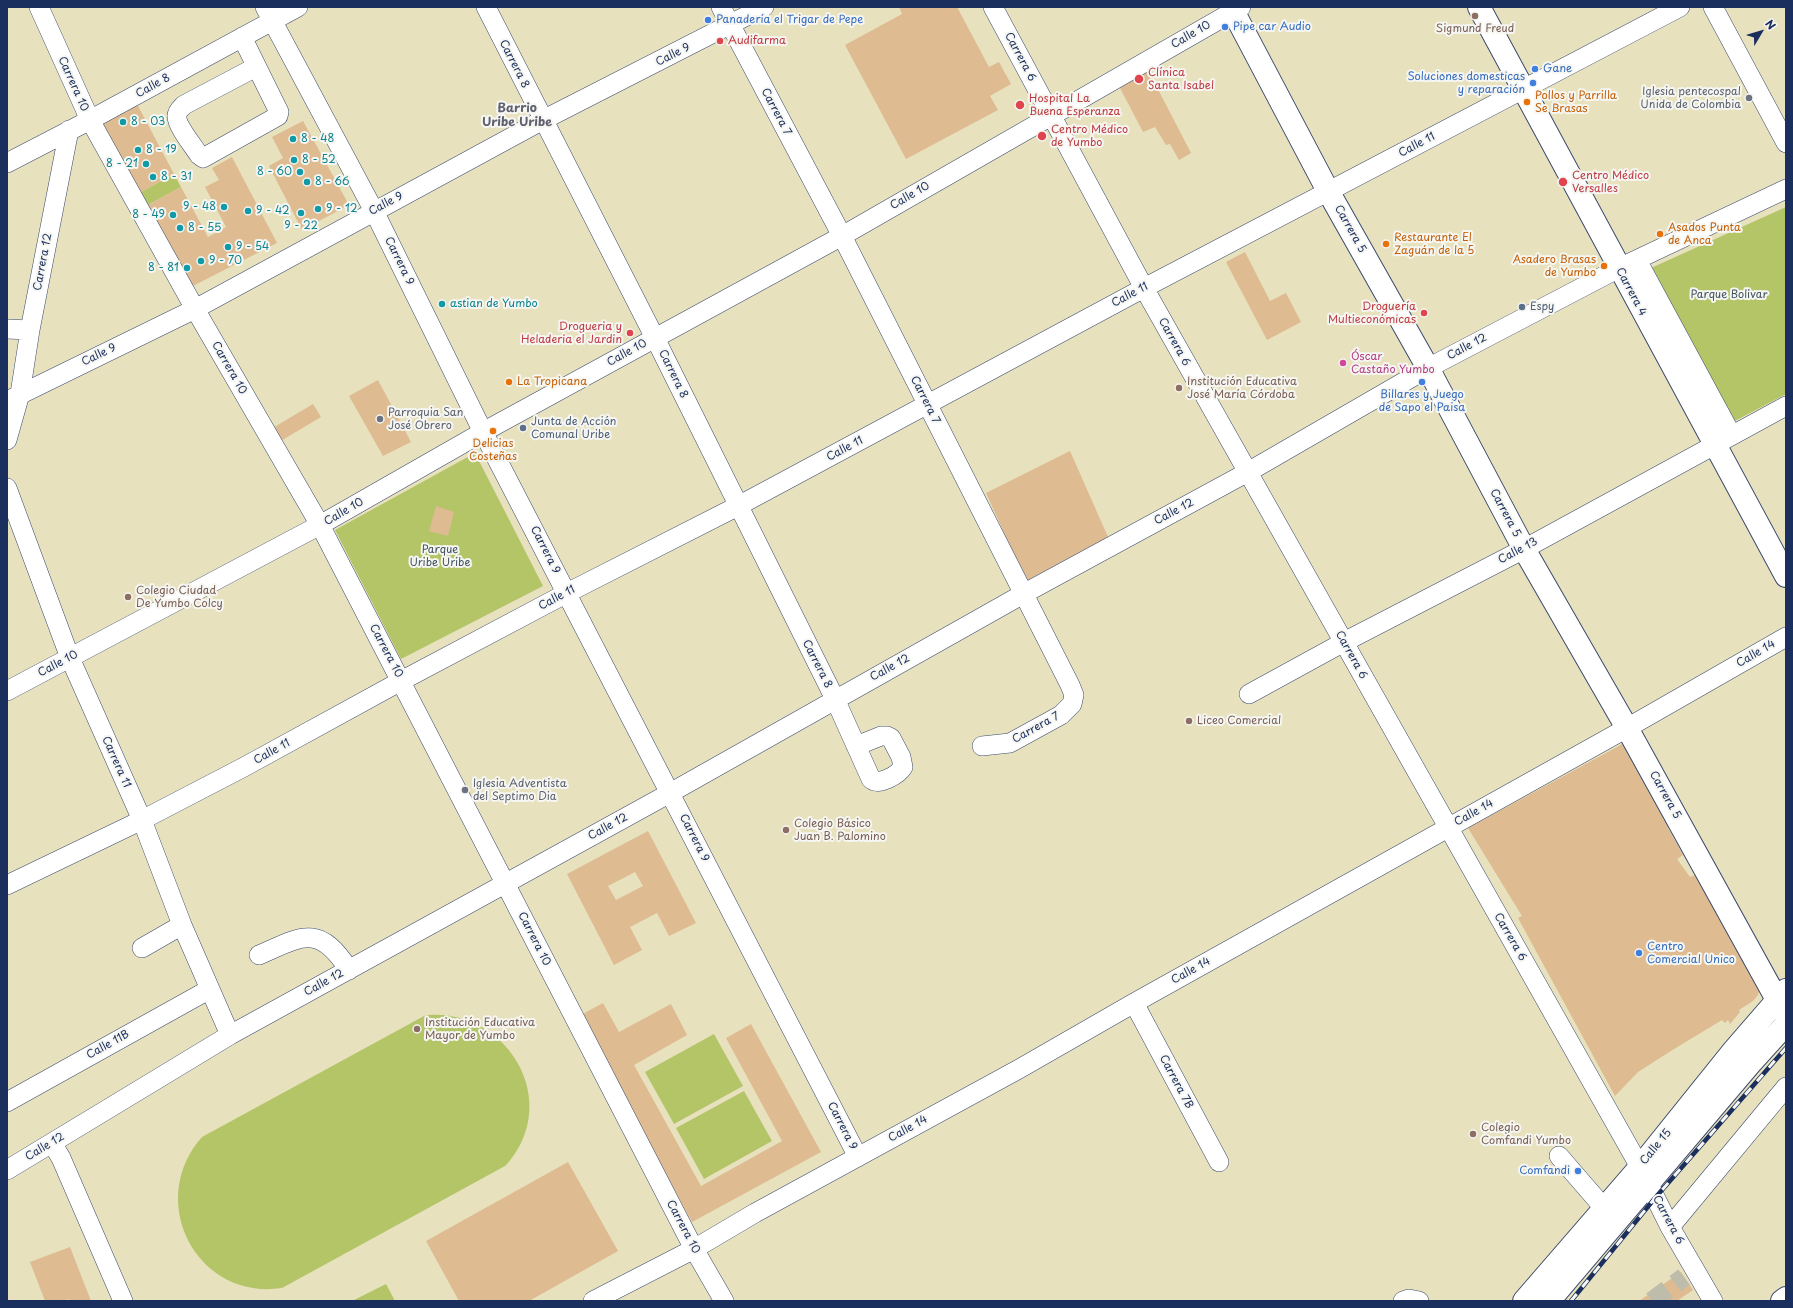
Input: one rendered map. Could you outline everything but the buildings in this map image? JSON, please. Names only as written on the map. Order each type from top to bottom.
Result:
[{"type":"main road","name":"Carrera 4","points":[[1479,7],[1523,89],[1628,264],[1723,439],[1786,576]]},
{"type":"main road","name":"Carrera 5","points":[[1235,8],[1328,191],[1428,368],[1524,549],[1628,728],[1783,1002]]},
{"type":"main road","name":"Calle 15","points":[[1549,1301],[1645,1175],[1734,1050],[1783,1002]]},
{"type":"main road","name":"Calle 15","points":[[1524,1301],[1604,1208],[1645,1175],[1786,1024]]},
{"type":"main road","points":[[1782,1301],[1786,1298]]},
{"type":"street","name":"Carrera 10","points":[[39,7],[90,120],[194,309],[320,526],[694,1249],[724,1301]]},
{"type":"street","name":"Calle 8","points":[[7,163],[68,130],[90,120],[242,37],[269,14],[298,7]]},
{"type":"street","name":"Carrera 8","points":[[486,7],[655,338],[835,699],[856,746]]},
{"type":"street","name":"Carrera 7","points":[[721,7],[842,236],[1025,593],[1074,695],[1072,704],[1061,715],[1016,741],[1003,745],[982,746]]},
{"type":"street","name":"Calle 9","points":[[14,397],[194,309],[374,210],[543,120],[731,26],[764,7]]},
{"type":"street","name":"Carrera 6","points":[[993,7],[1144,288],[1645,1175],[1670,1227],[1690,1274],[1712,1301]]},
{"type":"street","name":"Calle 11","points":[[7,885],[142,820],[244,767],[401,680],[738,506],[1144,288],[1680,7]]},
{"type":"street","points":[[1713,7],[1786,143]]},
{"type":"street","name":"Calle 10","points":[[7,691],[320,526],[483,432],[842,236],[1235,8]]},
{"type":"street","name":"Carrera 9","points":[[269,14],[374,210],[483,432],[858,1157]]},
{"type":"street","points":[[242,37],[279,112],[278,116],[203,158],[178,122],[176,115],[179,109],[256,67]]},
{"type":"street","name":"Carrera 12","points":[[7,440],[14,397],[30,330],[68,130]]},
{"type":"street","name":"Calle 12","points":[[7,1170],[230,1035],[670,793],[1025,593],[1248,472],[1428,368],[1628,264],[1786,189]]},
{"type":"street","points":[[7,328],[30,330]]},
{"type":"street","name":"Calle 13","points":[[1249,694],[1344,642],[1524,549],[1723,439],[1786,406]]},
{"type":"street","name":"Carrera 11","points":[[7,488],[70,658],[142,820],[182,925],[230,1035]]},
{"type":"street","name":"Calle 14","points":[[594,1301],[694,1249],[755,1213],[1019,1069],[1448,827],[1628,728],[1786,637]]},
{"type":"street","points":[[142,948],[182,925]]},
{"type":"street","points":[[259,955],[298,938],[315,937],[331,946],[349,970]]},
{"type":"street","name":"Calle 11B","points":[[7,1102],[210,989]]},
{"type":"street","name":"Carrera 7B","points":[[1134,1003],[1219,1162]]},
{"type":"street","points":[[1670,1227],[1786,1087]]},
{"type":"street","points":[[52,1142],[61,1158],[123,1301]]},
{"type":"street","points":[[1559,1156],[1604,1208]]},
{"type":"green space","points":[[174,174],[181,187],[146,206],[139,193]]},
{"type":"green space","name":"Parque Bolivar","points":[[1786,207],[1786,394],[1733,422],[1651,268]]},
{"type":"green space","name":"Parque Uribe Uribe","points":[[475,453],[543,586],[401,659],[335,530]]},
{"type":"green space","points":[[424,1016],[457,1017],[482,1027],[503,1043],[518,1064],[527,1087],[529,1113],[523,1138],[508,1163],[282,1288],[252,1288],[226,1279],[204,1263],[189,1241],[180,1216],[178,1189],[186,1162],[202,1137]]},
{"type":"green space","points":[[714,1034],[743,1086],[674,1124],[645,1072]]},
{"type":"green space","points":[[744,1091],[772,1141],[704,1179],[676,1128]]},
{"type":"green space","points":[[386,1284],[395,1301],[352,1301]]},
{"type":"tunnel","points":[[1652,1301],[1684,1277]]},
{"type":"railway","points":[[1571,1301],[1655,1198],[1786,1048]]},
{"type":"place","name":"Sigmund Freud","points":[[1475,16]]},
{"type":"place","name":"Panadería el Trigar de Pepe","points":[[708,20]]},
{"type":"place","name":"Pipe car Audio","points":[[1225,27]]},
{"type":"place","name":"Audifarma","points":[[720,41]]},
{"type":"place","name":"Gane","points":[[1535,69]]},
{"type":"place","name":"Clínica Santa Isabel","points":[[1139,79]]},
{"type":"place","name":"Soluciones domesticas y reparación","points":[[1533,83]]},
{"type":"place","name":"Iglesia pentecospal Unida de Colombia","points":[[1749,98]]},
{"type":"place","name":"Pollos y Parrilla Se Brasas","points":[[1527,102]]},
{"type":"place","name":"Hospital La Buena Esperanza","points":[[1020,105]]},
{"type":"place","name":"8 - 03","points":[[123,122]]},
{"type":"place","name":"Centro Médico de Yumbo","points":[[1042,136]]},
{"type":"place","name":"8 - 48","points":[[293,139]]},
{"type":"place","name":"8 - 19","points":[[138,150]]},
{"type":"place","name":"8 - 52","points":[[294,160]]},
{"type":"place","name":"8 - 21","points":[[146,164]]},
{"type":"place","name":"8 - 60","points":[[300,172]]},
{"type":"place","name":"8 - 31","points":[[153,177]]},
{"type":"place","name":"8 - 66","points":[[307,182]]},
{"type":"place","name":"Centro Médico Versalles","points":[[1563,182]]},
{"type":"place","name":"9 - 48","points":[[224,207]]},
{"type":"place","name":"9 - 12","points":[[318,209]]},
{"type":"place","name":"9 - 42","points":[[248,211]]},
{"type":"place","name":"9 - 22","points":[[301,213]]},
{"type":"place","name":"8 - 49","points":[[173,215]]},
{"type":"place","name":"8 - 55","points":[[180,228]]},
{"type":"place","name":"Asados Punta de Anca","points":[[1660,234]]},
{"type":"place","name":"Restaurante El Zaguán de la 5","points":[[1386,244]]},
{"type":"place","name":"9 - 54","points":[[228,247]]},
{"type":"place","name":"9 - 70","points":[[201,261]]},
{"type":"place","name":"Asadero Brasas de Yumbo","points":[[1604,266]]},
{"type":"place","name":"8 - 81","points":[[187,268]]},
{"type":"place","name":"astian de Yumbo","points":[[442,304]]},
{"type":"place","name":"Espy","points":[[1522,307]]},
{"type":"place","name":"Droguería Multieconómicas","points":[[1424,313]]},
{"type":"place","name":"Drogueria y Heladeria el Jardin","points":[[630,333]]},
{"type":"place","name":"Óscar Castaño Yumbo","points":[[1343,363]]},
{"type":"place","name":"La Tropicana","points":[[509,382]]},
{"type":"place","name":"Billares y Juego de Sapo el Paisa","points":[[1422,382]]},
{"type":"place","name":"Institución Educativa José María Córdoba","points":[[1179,388]]},
{"type":"place","name":"Parroquia San José Obrero","points":[[380,419]]},
{"type":"place","name":"Junta de Acción Comunal Uribe","points":[[523,428]]},
{"type":"place","name":"Delicias Costeñas","points":[[493,431]]},
{"type":"place","name":"Colegio Ciudad De Yumbo Colcy","points":[[128,597]]},
{"type":"place","name":"Liceo Comercial","points":[[1189,721]]},
{"type":"place","name":"Iglesia Adventista del Septimo Dia","points":[[465,790]]},
{"type":"place","name":"Colegio Básico Juan B. Palomino","points":[[786,830]]},
{"type":"place","name":"Centro Comercial Unico","points":[[1639,953]]},
{"type":"place","name":"Institución Educativa Mayor de Yumbo","points":[[417,1029]]},
{"type":"place","name":"Colegio Comfandi Yumbo","points":[[1473,1134]]},
{"type":"place","name":"Comfandi","points":[[1578,1171]]},
{"type":"district","name":"Barrio Uribe Uribe","points":[[517,116]]}]
